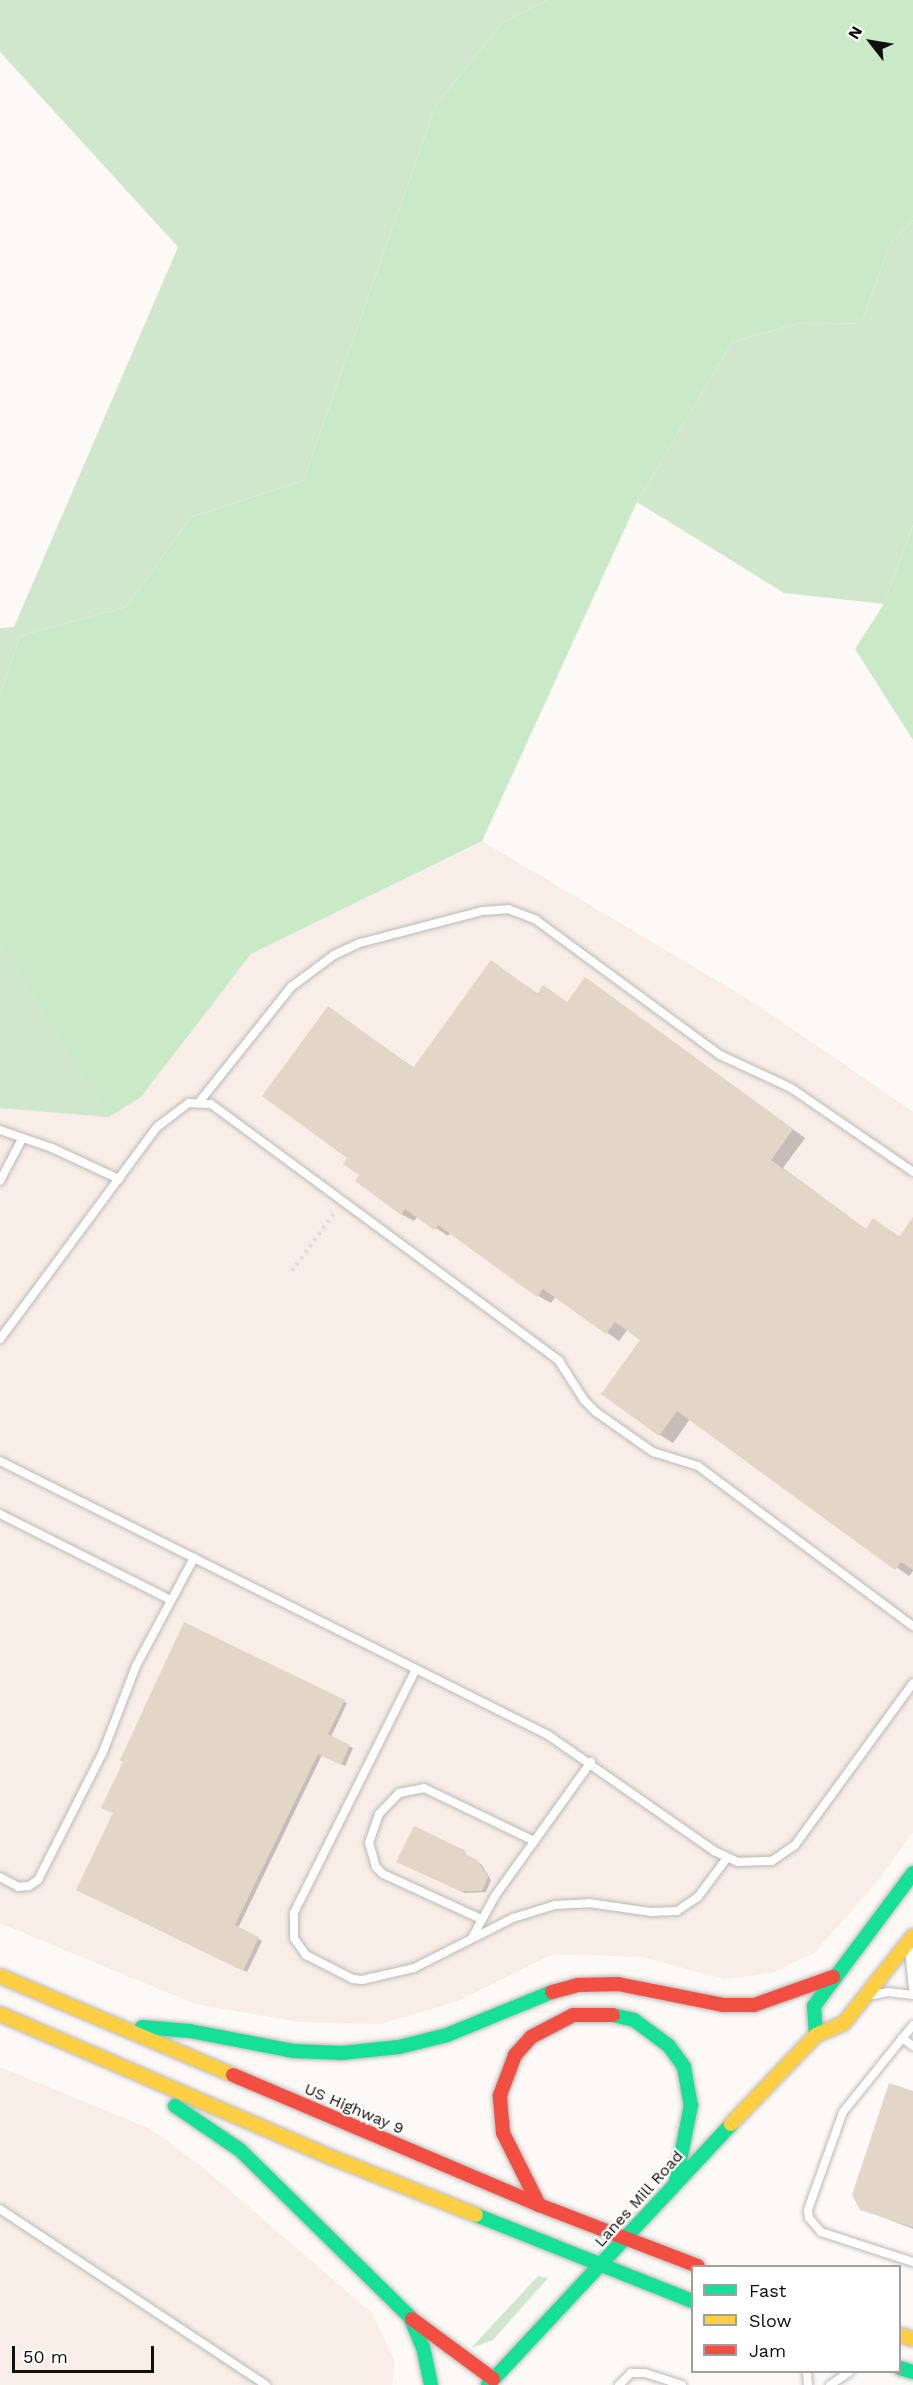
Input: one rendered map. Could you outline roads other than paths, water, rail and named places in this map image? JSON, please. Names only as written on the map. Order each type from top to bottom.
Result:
[{"type":"main road","points":[[816,2035],[814,2006],[833,1977],[913,1873]]},
{"type":"main road","name":"Lanes Mill Road","points":[[490,2382],[600,2267],[676,2181],[816,2035],[844,2024],[911,1938]]},
{"type":"main road","name":"US Highway 9","points":[[0,1976],[539,2205],[695,2265]]},
{"type":"main road","points":[[118,2026],[190,2031],[294,2051],[342,2053],[399,2047],[447,2035],[542,1995],[578,1984],[618,1984],[723,2005],[754,2005],[833,1977]]},
{"type":"main road","points":[[0,2014],[600,2267],[691,2300]]},
{"type":"main road","points":[[539,2205],[503,2133],[500,2095],[515,2055],[531,2037],[573,2015],[610,2014],[634,2020],[669,2046],[684,2067],[691,2105],[676,2181]]},
{"type":"main road","points":[[108,2061],[240,2150],[410,2317],[490,2382]]},
{"type":"main road","points":[[410,2317],[423,2347],[431,2385]]},
{"type":"lane","points":[[200,1101],[291,987],[334,955],[360,943],[482,911],[508,909],[536,920],[720,1055],[791,1088],[913,1172]]},
{"type":"lane","points":[[0,1339],[164,1120],[189,1103],[200,1101],[222,1110],[563,1364],[584,1400],[596,1412],[652,1452],[698,1466],[913,1626]]},
{"type":"lane","points":[[0,1130],[52,1148],[119,1179]]},
{"type":"lane","points":[[0,1181],[22,1139]]},
{"type":"lane","points":[[0,1461],[548,1734],[727,1858],[762,1864],[782,1856],[795,1845],[913,1683]]},
{"type":"lane","points":[[0,1514],[171,1600]]},
{"type":"lane","points":[[0,1877],[19,1887],[29,1886],[38,1880],[103,1752],[125,1691],[194,1558]]},
{"type":"lane","points":[[416,1669],[294,1913],[291,1926],[298,1947],[306,1955],[352,1979],[362,1980],[414,1968],[531,1911],[569,1903],[607,1904],[651,1912],[677,1911],[698,1897],[727,1858]]},
{"type":"lane","points":[[472,1938],[481,1919],[591,1762]]},
{"type":"lane","points":[[481,1919],[383,1874],[376,1867],[369,1843],[379,1814],[399,1793],[424,1788],[534,1841]]},
{"type":"lane","points":[[911,1938],[913,1988]]},
{"type":"lane","points":[[864,1998],[888,1992],[913,1995]]},
{"type":"lane","points":[[913,2025],[843,2112],[808,2218],[821,2232],[913,2262]]},
{"type":"lane","points":[[902,2038],[913,2046]]},
{"type":"lane","points":[[0,2209],[266,2385]]},
{"type":"lane","points":[[619,2385],[632,2373],[645,2373],[682,2385]]},
{"type":"lane","points":[[830,2385],[848,2373]]}]
